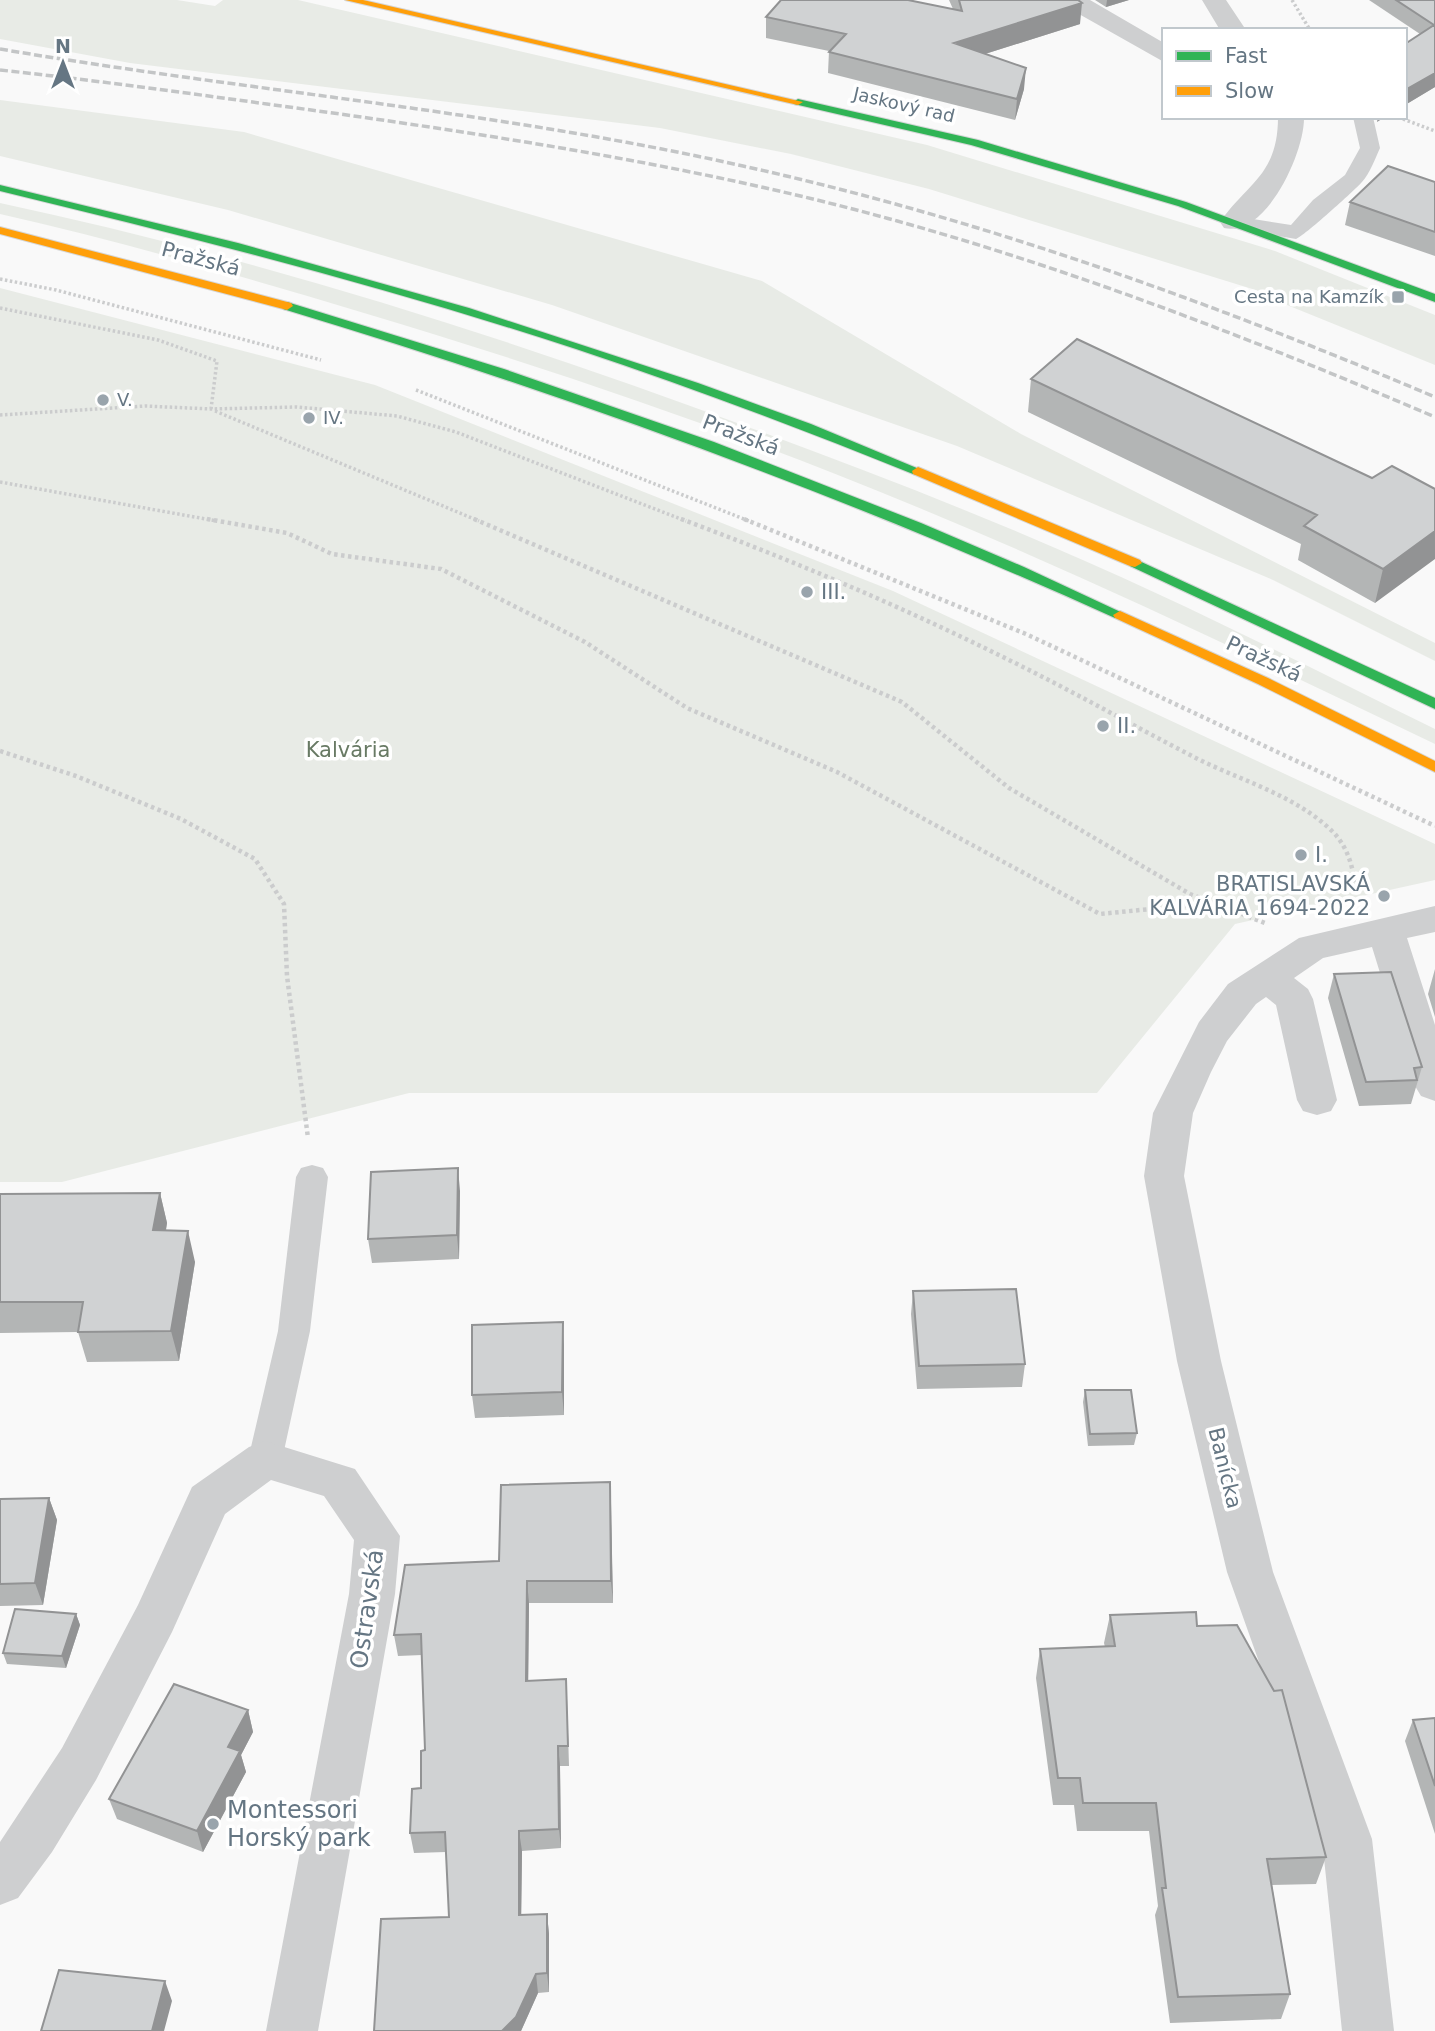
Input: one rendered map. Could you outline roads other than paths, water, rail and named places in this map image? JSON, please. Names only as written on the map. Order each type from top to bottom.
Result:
[{"type":"main road","name":"Jaskový rad","points":[[350,0],[936,132],[1234,222],[1435,298]]},
{"type":"main road","name":"Pražská","points":[[0,188],[178,230],[414,295],[713,394],[1025,515],[1191,585],[1435,704]]},
{"type":"main road","name":"Pražská","points":[[0,231],[142,265],[368,329],[689,437],[1001,563],[1237,670],[1435,767]]},
{"type":"street","points":[[1072,0],[1162,53]]},
{"type":"street","points":[[1213,0],[1232,28]]},
{"type":"street","points":[[1234,222],[1271,181],[1291,130],[1267,119]]},
{"type":"street","points":[[1435,919],[1372,933],[1435,1086]]},
{"type":"street","name":"Banícka","points":[[1368,2031],[1347,1839],[1250,1572],[1199,1361],[1164,1175],[1173,1113],[1213,1032],[1242,994],[1312,947],[1372,933]]},
{"type":"street","points":[[1267,977],[1294,999],[1317,1100]]},
{"type":"street","points":[[0,1881],[35,1836],[79,1764],[156,1617],[208,1501],[265,1460]]},
{"type":"street","name":"Ostravská","points":[[265,1460],[340,1482],[377,1536],[372,1594],[292,2031]]},
{"type":"lane","points":[[1234,222],[1296,232],[1321,205],[1354,178],[1370,148],[1363,119]]},
{"type":"lane","points":[[265,1460],[294,1331],[312,1177]]},
{"type":"railway","points":[[0,49],[558,130],[743,166],[832,187],[1008,237],[1095,266],[1266,328],[1435,397]]},
{"type":"railway","points":[[0,70],[333,113],[515,140],[697,173],[817,200],[975,244],[1130,296],[1283,354],[1435,417]]},
{"type":"place","name":"Cesta na Kamzík","points":[[1398,297]]},
{"type":"place","name":"V.","points":[[103,400]]},
{"type":"place","name":"IV.","points":[[309,418]]},
{"type":"place","name":"III.","points":[[807,592]]},
{"type":"place","name":"II.","points":[[1103,726]]},
{"type":"place","name":"I.","points":[[1301,855]]},
{"type":"place","name":"BRATISLAVSKÁ KALVÁRIA 1694-2022","points":[[1384,896]]},
{"type":"place","name":"Montessori Horský park","points":[[213,1824]]},
{"type":"park label","name":"Kalvária","points":[[348,750]]}]
